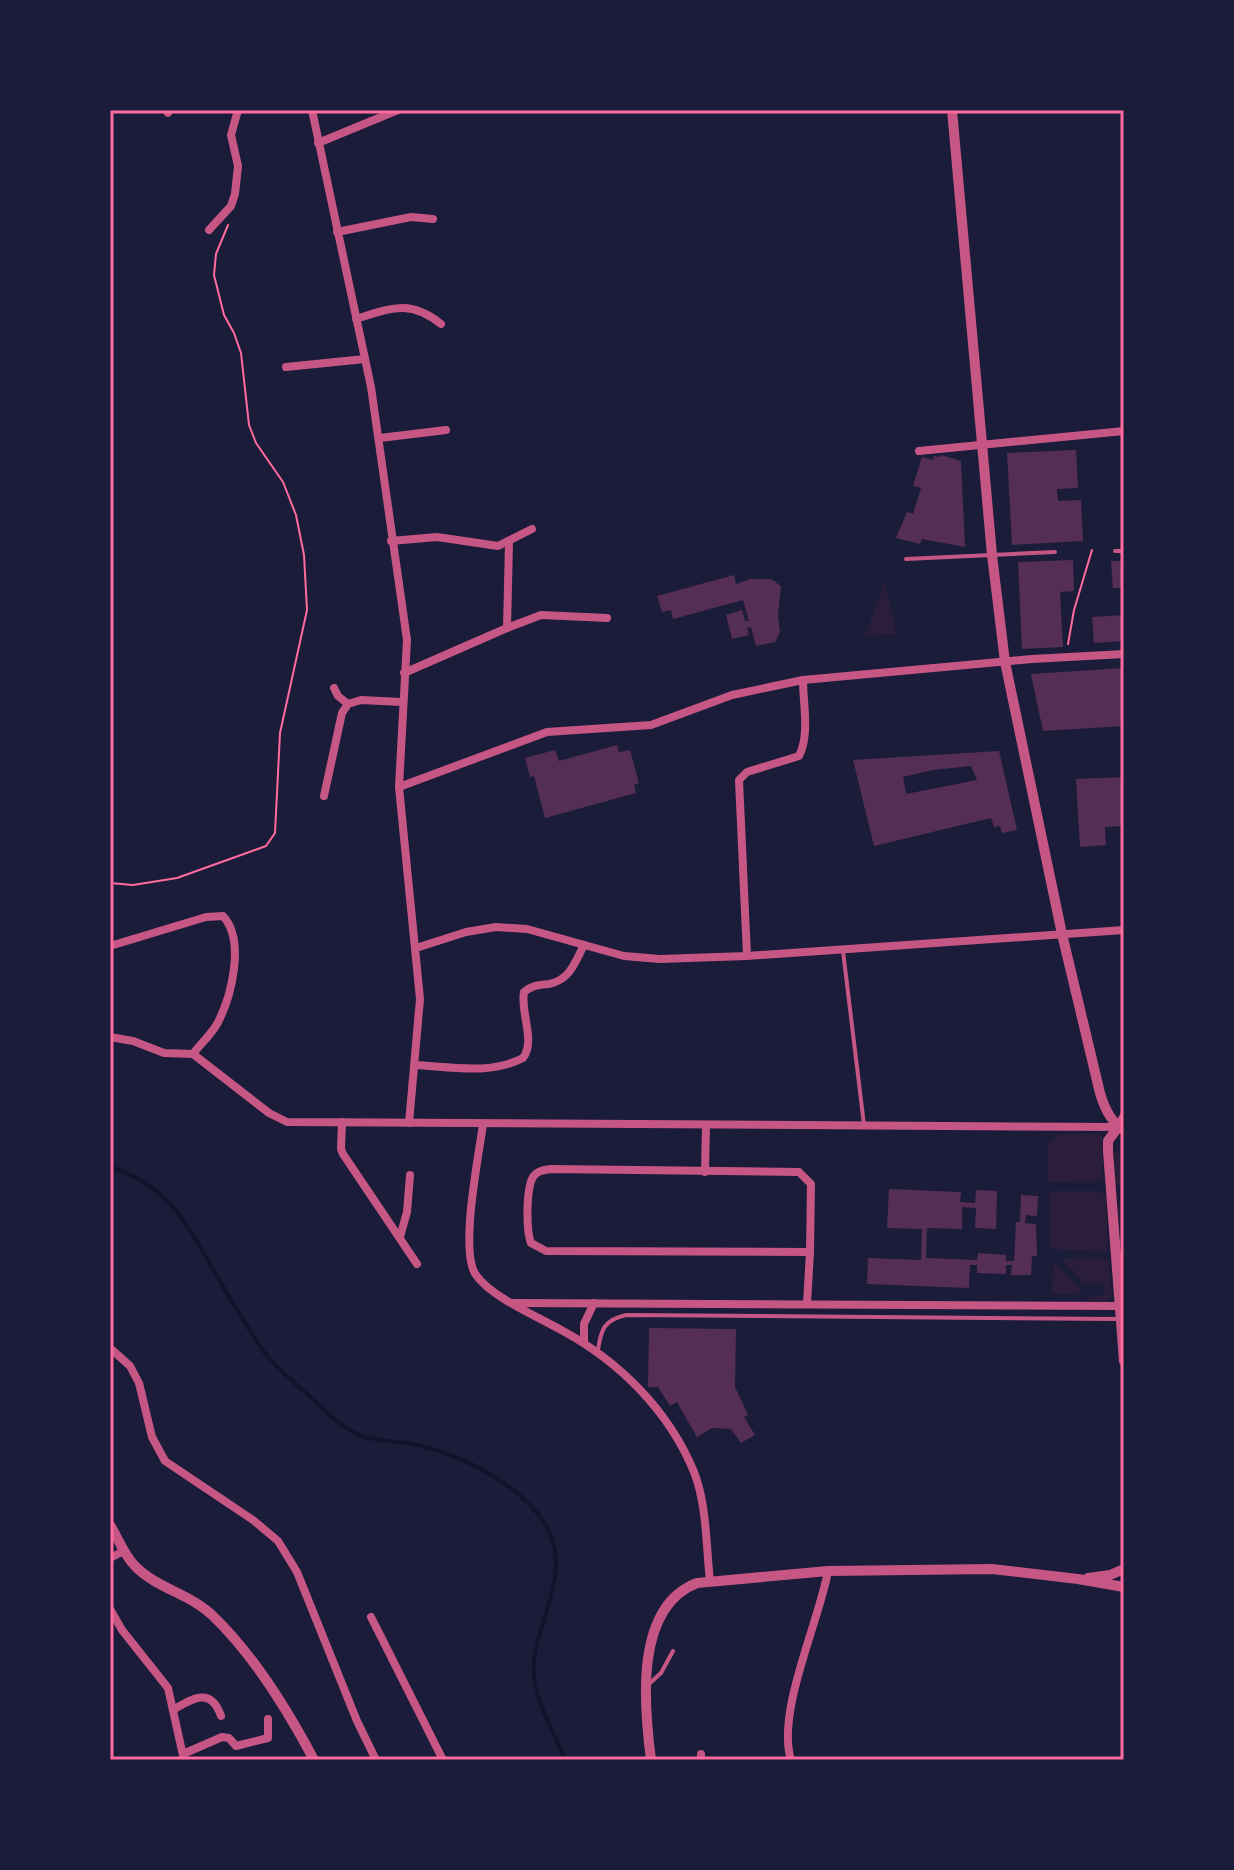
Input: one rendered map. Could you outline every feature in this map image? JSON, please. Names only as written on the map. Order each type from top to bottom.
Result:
[{"type":"street","points":[[209,230],[231,206],[235,194],[238,166],[231,135],[238,110]]},
{"type":"street","points":[[312,110],[380,438],[391,541],[407,640],[399,787],[420,999],[409,1123]]},
{"type":"street","points":[[318,143],[398,110]]},
{"type":"street","points":[[952,110],[992,555],[1005,662],[1062,934],[1102,1099],[1122,1128]]},
{"type":"street","points":[[337,232],[411,217],[433,219]]},
{"type":"street","points":[[356,319],[410,307],[430,315],[441,324]]},
{"type":"street","points":[[286,367],[365,359]]},
{"type":"street","points":[[380,438],[446,430]]},
{"type":"street","points":[[919,451],[1124,431]]},
{"type":"street","points":[[391,541],[437,537],[486,546],[509,542],[532,529]]},
{"type":"street","points":[[507,628],[509,542]]},
{"type":"street","points":[[404,673],[541,615],[607,618]]},
{"type":"street","points":[[399,787],[547,732],[641,727],[732,695],[803,680],[859,673],[1124,654]]},
{"type":"street","points":[[747,956],[739,784],[747,772],[799,756],[805,732],[803,680]]},
{"type":"street","points":[[334,688],[348,704]]},
{"type":"street","points":[[324,796],[335,738],[348,704],[361,700],[402,702]]},
{"type":"street","points":[[110,946],[206,917],[223,916],[227,920],[235,953],[233,978],[215,1027],[193,1054]]},
{"type":"street","points":[[416,948],[466,932],[496,927],[527,929],[642,959],[747,956],[1124,930]]},
{"type":"street","points":[[415,1065],[481,1069],[500,1067],[523,1058],[528,1048],[524,992],[566,977],[584,945]]},
{"type":"street","points":[[110,1037],[133,1041],[164,1053],[193,1054],[278,1119],[297,1122],[1122,1128]]},
{"type":"street","points":[[1124,1115],[1122,1128],[1108,1141],[1124,1361]]},
{"type":"street","points":[[342,1122],[343,1154],[417,1264]]},
{"type":"street","points":[[483,1124],[469,1235],[469,1256],[475,1275],[500,1296],[584,1342],[635,1384],[662,1414],[694,1472],[701,1499],[710,1581]]},
{"type":"street","points":[[705,1172],[706,1125]]},
{"type":"street","points":[[807,1304],[810,1252],[812,1191],[806,1177],[790,1171],[541,1170],[534,1174],[529,1189],[528,1235],[531,1243],[546,1251],[810,1252]]},
{"type":"street","points":[[400,1237],[407,1212],[410,1175]]},
{"type":"street","points":[[514,1303],[1120,1306]]},
{"type":"street","points":[[584,1342],[584,1324],[594,1303]]},
{"type":"street","points":[[110,1348],[130,1366],[139,1383],[152,1437],[165,1461],[253,1520],[278,1541],[297,1572],[357,1721],[376,1760]]},
{"type":"street","points":[[110,1525],[139,1570],[200,1605],[219,1623],[281,1703],[314,1760]]},
{"type":"street","points":[[110,1558],[124,1551]]},
{"type":"street","points":[[651,1760],[645,1688],[655,1631],[669,1601],[688,1587],[710,1581],[828,1571],[992,1569],[1124,1587]]},
{"type":"street","points":[[1078,1579],[1110,1575],[1124,1569]]},
{"type":"street","points":[[791,1760],[788,1733],[791,1706],[828,1571]]},
{"type":"street","points":[[110,1609],[122,1630],[168,1688],[183,1757],[222,1737],[229,1738],[240,1747],[268,1738],[268,1719]]},
{"type":"street","points":[[371,1617],[443,1760]]},
{"type":"street","points":[[173,1710],[193,1698],[204,1697],[213,1701],[221,1716]]},
{"type":"lane","points":[[1115,551],[1124,551]]},
{"type":"lane","points":[[906,559],[1055,552]]},
{"type":"lane","points":[[842,949],[864,1127]]},
{"type":"lane","points":[[597,1352],[601,1329],[606,1323],[626,1315],[1120,1319]]},
{"type":"lane","points":[[645,1688],[661,1673],[673,1651]]},
{"type":"path","points":[[110,883],[133,885],[177,878],[266,846],[275,833],[280,733],[307,610],[306,579],[296,515],[283,482],[256,443],[249,425],[241,353],[224,315],[214,275],[220,244],[233,218]]},
{"type":"path","points":[[1066,657],[1074,610],[1092,550]]},
{"type":"shaded area","points":[[885,580],[896,634],[865,636]]},
{"type":"shaded area","points":[[1055,1134],[1102,1135],[1103,1181],[1048,1182],[1047,1143],[1055,1142]]},
{"type":"shaded area","points":[[1122,1151],[1124,1184],[1121,1187],[1116,1184],[1114,1152]]},
{"type":"shaded area","points":[[1049,1191],[1099,1191],[1106,1196],[1108,1248],[1105,1252],[1051,1249]]},
{"type":"shaded area","points":[[1124,1200],[1124,1295],[1118,1204]]},
{"type":"shaded area","points":[[1062,1259],[1109,1259],[1112,1295],[1107,1301],[1087,1301],[1091,1296],[1104,1295],[1103,1284],[1084,1283]]},
{"type":"shaded area","points":[[1053,1260],[1080,1289],[1079,1295],[1052,1293]]},
{"type":"building","points":[[1076,450],[1078,488],[1057,489],[1058,501],[1081,500],[1083,541],[1012,545],[1007,453]]},
{"type":"building","points":[[934,456],[961,461],[965,547],[922,539],[920,544],[896,538],[907,512],[913,514],[921,488],[913,486],[922,457],[933,460]]},
{"type":"building","points":[[1073,560],[1074,591],[1060,592],[1063,647],[1022,649],[1018,562]]},
{"type":"building","points":[[1111,561],[1124,561],[1124,588],[1113,588]]},
{"type":"building","points":[[734,575],[736,584],[750,579],[771,579],[781,586],[780,632],[775,642],[756,646],[751,627],[747,628],[749,635],[732,639],[726,615],[742,610],[745,621],[749,621],[743,600],[673,619],[671,610],[662,612],[657,596]]},
{"type":"building","points":[[1124,615],[1124,641],[1094,643],[1092,617]]},
{"type":"building","points":[[1124,668],[1124,726],[1043,731],[1031,674]]},
{"type":"building","points":[[617,745],[619,752],[630,750],[639,783],[634,785],[636,793],[545,818],[534,776],[530,777],[525,758],[555,750],[559,761]]},
{"type":"building","points":[[999,751],[1017,830],[1002,833],[1000,826],[994,827],[991,818],[874,846],[853,760]],"holes":[[[971,766],[977,780],[906,794],[903,777]]]},
{"type":"building","points":[[1124,777],[1124,826],[1105,827],[1106,845],[1080,847],[1076,779]]},
{"type":"building","points":[[889,1189],[961,1192],[960,1202],[975,1203],[976,1190],[997,1191],[996,1229],[975,1228],[976,1208],[962,1207],[962,1229],[927,1228],[926,1258],[977,1260],[978,1253],[1006,1255],[1006,1261],[1014,1261],[1021,1195],[1038,1196],[1037,1216],[1026,1215],[1025,1223],[1036,1224],[1037,1256],[1032,1256],[1031,1275],[1011,1275],[1012,1265],[1006,1265],[1006,1274],[977,1273],[977,1265],[970,1265],[969,1288],[867,1284],[868,1258],[921,1260],[922,1229],[887,1228]]},
{"type":"building","points":[[649,1328],[736,1329],[735,1387],[748,1415],[744,1417],[755,1435],[741,1443],[731,1429],[712,1428],[697,1437],[677,1402],[670,1406],[658,1387],[648,1387]]},
{"type":"waterway","points":[[110,1167],[145,1183],[170,1204],[191,1231],[264,1352],[332,1417],[365,1437],[412,1444],[471,1464],[510,1488],[540,1517],[550,1534],[556,1570],[534,1658],[535,1686],[565,1760]]}]
